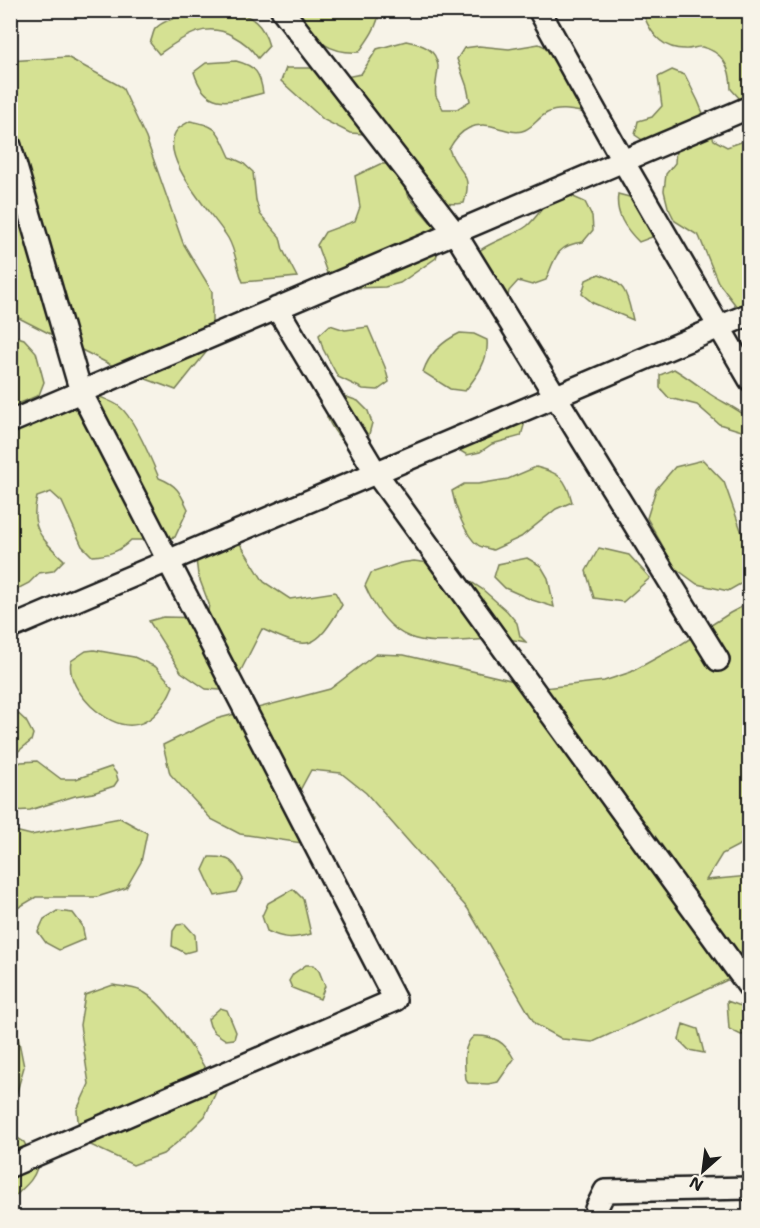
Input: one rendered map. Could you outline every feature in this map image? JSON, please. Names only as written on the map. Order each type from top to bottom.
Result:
[{"type":"street","points":[[282,10],[455,233],[718,660]]},
{"type":"street","points":[[539,10],[623,161],[750,380]]},
{"type":"street","points":[[10,422],[750,107]]},
{"type":"street","points":[[10,146],[81,392],[395,1000],[10,1166]]},
{"type":"street","points":[[277,308],[376,473],[750,988]]},
{"type":"street","points":[[10,628],[750,314]]},
{"type":"street","points":[[596,1218],[596,1209],[605,1191],[750,1188]]},
{"type":"green space","points":[[229,10],[250,18],[260,26],[269,46],[258,58],[237,38],[213,30],[203,30],[185,37],[159,54],[150,43],[155,29],[170,20]]},
{"type":"green space","points":[[651,10],[745,12],[749,19],[749,102],[741,100],[731,89],[728,68],[716,53],[702,47],[677,48],[659,39],[650,29],[644,16]]},
{"type":"green space","points":[[291,11],[379,11],[375,27],[359,52],[347,52],[336,50],[320,41]]},
{"type":"green space","points":[[406,41],[427,48],[437,60],[435,88],[436,96],[443,109],[457,109],[470,101],[457,59],[464,48],[479,46],[509,49],[539,44],[552,50],[593,114],[558,110],[547,113],[519,132],[483,125],[463,131],[449,149],[466,179],[467,193],[464,203],[433,201],[418,192],[395,171],[410,198],[437,230],[440,245],[436,258],[400,283],[385,287],[355,288],[339,282],[327,273],[317,245],[325,232],[355,221],[360,207],[355,176],[380,164],[394,164],[380,140],[365,134],[350,133],[324,120],[281,81],[286,68],[318,68],[346,77],[361,74],[377,49]]},
{"type":"green space","points":[[67,57],[122,87],[146,138],[183,243],[212,291],[212,345],[176,390],[119,369],[11,314],[10,61]]},
{"type":"green space","points":[[236,61],[256,71],[263,93],[240,99],[221,100],[205,93],[194,72],[206,63]]},
{"type":"green space","points":[[672,70],[685,75],[714,140],[727,147],[741,142],[749,133],[749,309],[737,307],[718,282],[699,236],[675,221],[668,207],[664,191],[666,174],[675,163],[676,147],[647,143],[635,135],[638,121],[652,117],[662,106],[658,77]]},
{"type":"green space","points":[[190,121],[213,128],[220,136],[230,157],[243,163],[253,172],[260,214],[280,237],[283,250],[297,277],[243,282],[228,238],[189,185],[174,154],[173,140],[178,129]]},
{"type":"green space","points":[[618,194],[633,198],[650,222],[652,237],[639,242],[629,231],[618,208]]},
{"type":"green space","points":[[571,196],[585,202],[592,216],[593,230],[583,242],[567,246],[558,254],[546,280],[532,285],[518,281],[509,291],[506,305],[482,294],[471,282],[468,270],[470,261],[476,253],[527,226],[545,205],[554,199]]},
{"type":"green space","points":[[599,274],[615,281],[624,291],[633,320],[593,303],[582,294],[586,280]]},
{"type":"green space","points":[[330,325],[345,330],[368,327],[389,382],[378,390],[363,389],[338,377],[323,349],[319,335]]},
{"type":"green space","points":[[460,333],[474,334],[487,340],[484,361],[478,374],[465,391],[450,389],[423,372],[437,349]]},
{"type":"green space","points":[[11,335],[24,339],[36,352],[44,382],[39,395],[11,407]]},
{"type":"green space","points":[[674,369],[747,417],[748,433],[719,424],[697,405],[669,398],[660,388],[660,375]]},
{"type":"green space","points":[[81,391],[120,407],[131,420],[142,440],[159,478],[170,483],[177,490],[188,509],[175,537],[160,540],[131,540],[113,552],[92,556],[82,546],[62,502],[51,492],[37,497],[36,526],[44,540],[64,560],[53,571],[39,573],[11,596],[11,424]]},
{"type":"green space","points":[[344,396],[358,401],[368,411],[372,423],[368,438],[374,451],[367,462],[339,437],[327,417],[332,403]]},
{"type":"green space","points":[[512,416],[525,422],[521,436],[492,444],[480,452],[467,455],[454,447]]},
{"type":"green space","points":[[703,460],[724,482],[747,547],[749,579],[728,591],[697,584],[675,568],[647,518],[656,489],[675,467]]},
{"type":"green space","points":[[536,467],[561,478],[572,502],[556,509],[521,537],[493,550],[478,545],[465,528],[452,491],[464,484],[508,479]]},
{"type":"green space","points":[[227,531],[239,542],[264,582],[290,599],[335,592],[342,605],[324,631],[317,639],[310,642],[291,641],[262,629],[234,684],[220,690],[206,689],[181,672],[149,621],[163,617],[207,618],[209,604],[198,575],[196,559]]},
{"type":"green space","points":[[599,548],[629,555],[650,578],[623,602],[594,598],[586,571]]},
{"type":"green space","points":[[527,558],[541,566],[548,578],[554,607],[505,588],[494,577],[498,564]]},
{"type":"green space","points":[[414,561],[445,565],[482,589],[517,623],[520,636],[526,642],[502,639],[434,642],[418,640],[403,634],[390,624],[377,608],[365,586],[371,573],[400,563]]},
{"type":"green space","points":[[749,603],[749,840],[722,854],[706,880],[749,876],[749,970],[593,1042],[562,1039],[535,1024],[468,909],[366,793],[341,773],[311,770],[298,794],[315,816],[302,843],[240,834],[211,819],[170,774],[163,745],[216,719],[330,689],[376,654],[404,655],[544,688],[604,681],[631,672]]},
{"type":"green space","points":[[94,650],[134,657],[156,667],[173,686],[158,712],[148,720],[128,725],[104,716],[91,706],[75,685],[71,674],[71,661],[86,651]]},
{"type":"green space","points":[[11,707],[26,721],[33,734],[31,741],[11,757]]},
{"type":"green space","points":[[37,761],[61,779],[76,779],[111,767],[118,780],[114,786],[93,793],[30,810],[11,811],[11,767],[21,762]]},
{"type":"green space","points":[[120,818],[147,833],[141,862],[126,888],[97,897],[36,897],[11,912],[11,830],[31,835]]},
{"type":"green space","points":[[209,857],[222,857],[234,864],[243,879],[236,892],[215,896],[203,870]]},
{"type":"green space","points":[[293,889],[303,899],[311,934],[288,937],[267,931],[262,916],[268,903]]},
{"type":"green space","points":[[57,911],[73,913],[82,925],[85,939],[59,950],[46,943],[38,932],[44,919]]},
{"type":"green space","points":[[185,924],[195,935],[196,950],[185,953],[172,946],[173,931],[177,925]]},
{"type":"green space","points":[[306,965],[314,965],[319,971],[325,986],[320,999],[292,988],[289,981],[293,974]]},
{"type":"green space","points":[[113,985],[141,991],[161,1007],[194,1051],[217,1090],[205,1116],[185,1136],[163,1154],[133,1165],[80,1140],[77,1110],[89,1084],[80,1025],[85,995]]},
{"type":"green space","points":[[727,1001],[741,1006],[749,1013],[749,1034],[741,1035],[729,1029]]},
{"type":"green space","points":[[220,1008],[227,1010],[236,1032],[234,1039],[226,1040],[214,1032],[210,1026],[208,1019]]},
{"type":"green space","points":[[11,1019],[18,1037],[24,1067],[16,1095],[11,1096]]},
{"type":"green space","points":[[683,1024],[698,1029],[704,1053],[689,1050],[679,1040]]},
{"type":"green space","points":[[474,1036],[493,1038],[507,1048],[514,1059],[498,1082],[468,1083],[466,1080],[465,1051]]},
{"type":"green space","points":[[11,1134],[24,1142],[37,1168],[29,1182],[11,1201]]}]
